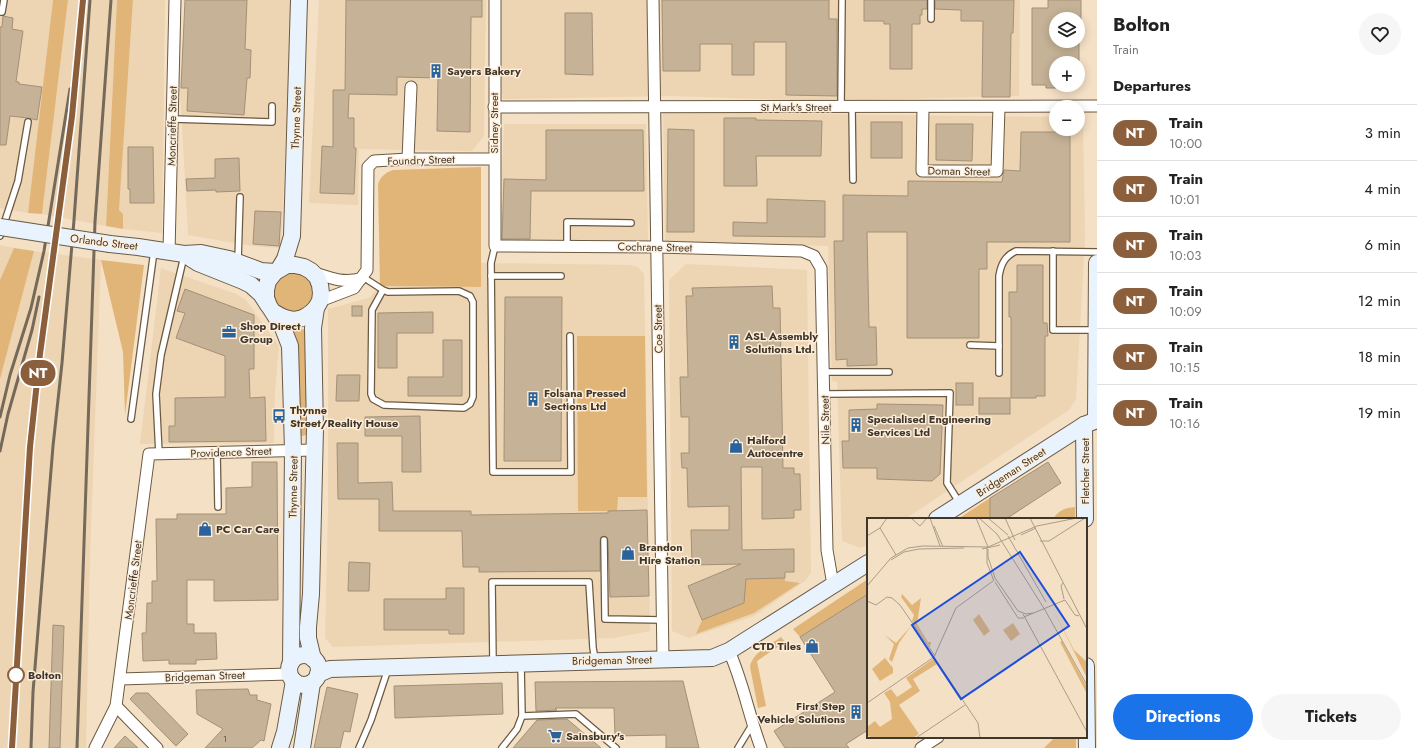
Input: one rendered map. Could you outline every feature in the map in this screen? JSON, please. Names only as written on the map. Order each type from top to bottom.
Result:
[{"type":"street","name":"Moncrieffe Street","points":[[169,252],[175,0]]},
{"type":"street","name":"Thynne Street","points":[[280,748],[285,732],[291,673],[293,450],[290,346],[283,328],[266,298],[266,290],[268,281],[285,259],[292,236],[300,0]]},
{"type":"street","name":"Sidney Street","points":[[495,0],[495,246]]},
{"type":"street","name":"Coe Street","points":[[653,0],[663,659]]},
{"type":"street","points":[[408,159],[411,87]]},
{"type":"street","name":"Doman Street","points":[[923,107],[922,170],[997,171],[999,106]]},
{"type":"street","name":"St Mark's Street","points":[[494,107],[654,108],[1097,106]]},
{"type":"street","name":"Foundry Street","points":[[362,278],[368,265],[368,168],[374,161],[408,159],[494,159]]},
{"type":"street","name":"Orlando Street","points":[[0,227],[169,252],[201,253],[238,262],[261,271],[277,270]]},
{"type":"street","name":"Thynne Street","points":[[292,236],[299,259],[317,278],[321,293],[313,328],[314,450],[308,626],[308,638],[318,669],[302,748]]},
{"type":"street","name":"Cochrane Street","points":[[495,246],[657,247],[802,251],[814,256]]},
{"type":"street","name":"Orlando Street","points":[[169,252],[198,262],[243,281],[261,294],[272,310]]},
{"type":"street","name":"Nile Street","points":[[814,256],[821,268],[827,550],[833,585]]},
{"type":"street","name":"Fletcher Street","points":[[1085,518],[1092,422],[1097,263]]},
{"type":"street","points":[[277,270],[287,266],[296,265],[336,280],[348,281],[362,278]]},
{"type":"street","points":[[272,310],[283,318],[292,320],[301,319],[310,315],[318,305],[354,288],[362,278]]},
{"type":"street","name":"Bridgeman Street","points":[[939,518],[1092,422]]},
{"type":"street","name":"Providence Street","points":[[154,454],[314,450]]},
{"type":"street","name":"Moncrieffe Street","points":[[95,748],[116,706],[154,454]]},
{"type":"street","name":"Bridgeman Street","points":[[318,669],[712,658],[729,651],[867,564]]},
{"type":"street","points":[[729,651],[736,667],[752,725],[761,748]]},
{"type":"street","points":[[303,656],[318,669],[303,685],[291,673],[294,659],[303,656]]},
{"type":"street","name":"Bridgeman Street","points":[[120,678],[291,673]]},
{"type":"street","points":[[116,706],[156,748]]},
{"type":"street","points":[[921,748],[936,738]]},
{"type":"street","points":[[1087,738],[1087,748]]},
{"type":"lane","points":[[0,12],[2,12],[4,0]]},
{"type":"lane","points":[[842,0],[847,107],[853,180]]},
{"type":"lane","points":[[931,0],[931,19]]},
{"type":"lane","points":[[173,118],[272,122],[272,106]]},
{"type":"lane","points":[[0,236],[18,181],[28,122]]},
{"type":"lane","points":[[238,262],[240,198]]},
{"type":"lane","points":[[567,246],[567,222],[631,223]]},
{"type":"lane","points":[[495,246],[491,263],[493,472],[571,472],[570,336]]},
{"type":"lane","points":[[1000,373],[999,276],[1000,268],[1004,261],[1010,254],[1016,251],[1097,252]]},
{"type":"lane","points":[[1053,251],[1053,330],[1096,330]]},
{"type":"lane","points":[[131,419],[169,252]]},
{"type":"lane","points":[[154,454],[156,394],[161,355],[169,252]]},
{"type":"lane","points":[[491,276],[562,276]]},
{"type":"lane","points":[[362,278],[388,292],[459,291],[470,296],[473,302],[473,397],[470,404],[464,408],[384,405],[374,399],[371,394],[372,310],[383,290]]},
{"type":"lane","points":[[970,345],[999,346]]},
{"type":"lane","points":[[824,372],[889,372]]},
{"type":"lane","points":[[824,394],[950,393],[947,483],[960,504]]},
{"type":"lane","points":[[217,452],[218,507]]},
{"type":"lane","points":[[604,540],[605,619],[663,620]]},
{"type":"lane","points":[[493,664],[492,582],[588,582],[595,661]]},
{"type":"lane","points":[[502,748],[517,729],[522,716],[521,663]]},
{"type":"lane","points":[[359,748],[371,720],[389,667]]},
{"type":"lane","points":[[522,716],[576,714],[616,748]]},
{"type":"lane","points":[[738,748],[752,725]]},
{"type":"shaded area","points":[[0,0],[53,0],[28,213],[0,208]]},
{"type":"shaded area","points":[[53,0],[68,0],[42,214],[28,213]]},
{"type":"shaded area","points":[[68,0],[117,0],[106,226],[42,214]]},
{"type":"shaded area","points":[[117,0],[133,0],[119,210],[123,214],[123,229],[106,226]]},
{"type":"shaded area","points":[[133,0],[165,0],[162,233],[123,229],[123,214],[119,210]]},
{"type":"shaded area","points":[[185,0],[292,0],[281,248],[252,246],[188,235],[180,90]]},
{"type":"shaded area","points":[[319,0],[486,0],[484,136],[472,151],[359,149],[358,205],[309,203]]},
{"type":"shaded area","points":[[500,0],[1020,0],[1019,96],[822,101],[671,96],[503,99],[500,78]]},
{"type":"shaded area","points":[[663,112],[1049,117],[1049,136],[1083,136],[1085,239],[1076,399],[1069,410],[907,518],[867,518],[867,545],[861,548],[842,541],[837,382],[832,381],[828,246],[665,241]]},
{"type":"shaded area","points":[[504,124],[646,124],[648,241],[499,242]]},
{"type":"shaded area","points":[[481,167],[481,287],[380,286],[378,184],[380,179],[393,170]]},
{"type":"shaded area","points":[[0,245],[14,248],[0,280]]},
{"type":"shaded area","points":[[14,248],[34,251],[0,379],[0,280]]},
{"type":"shaded area","points":[[34,251],[101,260],[90,556],[86,748],[0,748],[0,379]]},
{"type":"shaded area","points":[[101,260],[144,265],[125,415],[123,352]]},
{"type":"shaded area","points":[[481,263],[632,265],[638,267],[644,274],[650,631],[614,638],[333,647],[325,638],[328,510],[328,309],[369,298],[380,286],[480,287]]},
{"type":"shaded area","points":[[686,264],[807,270],[811,573],[805,581],[754,616],[689,638],[672,631],[669,280]]},
{"type":"shaded area","points":[[161,268],[236,294],[246,300],[279,346],[275,392],[274,443],[140,444]]},
{"type":"shaded area","points":[[290,273],[298,273],[305,276],[311,282],[314,293],[311,304],[305,310],[298,313],[290,313],[283,310],[277,304],[274,297],[274,289],[277,282],[283,276]]},
{"type":"shaded area","points":[[308,329],[310,432],[307,435],[302,436],[298,434],[297,341],[293,330]]},
{"type":"shaded area","points":[[577,336],[645,336],[647,497],[618,497],[617,511],[578,511]]},
{"type":"shaded area","points":[[990,498],[990,518],[960,518]]},
{"type":"shaded area","points":[[1075,507],[1075,518],[1054,518],[1062,510]]},
{"type":"shaded area","points":[[785,578],[785,581],[800,583],[754,613],[696,634],[702,620],[744,603],[745,579]]},
{"type":"shaded area","points":[[867,580],[867,595],[800,637],[793,629]]},
{"type":"shaded area","points":[[781,637],[785,642],[757,661],[766,706],[758,708],[750,667],[751,662],[758,653]]},
{"type":"shaded area","points":[[1054,738],[1076,738],[1076,748],[1044,748]]},
{"type":"building","points":[[185,0],[247,0],[245,49],[251,50],[250,78],[247,78],[244,115],[187,111],[188,88],[181,88]]},
{"type":"building","name":"Sayers Bakery","points":[[346,0],[482,0],[482,17],[471,17],[470,132],[437,131],[438,78],[397,77],[397,95],[349,94],[348,118],[354,118],[354,148],[356,148],[354,194],[320,193],[322,146],[333,147],[333,90],[345,90]]},
{"type":"building","points":[[662,0],[829,0],[829,19],[837,19],[837,96],[786,95],[786,42],[754,42],[754,75],[732,75],[732,44],[700,44],[700,71],[663,71]]},
{"type":"building","points":[[864,0],[927,0],[927,9],[922,9],[922,15],[920,15],[920,24],[912,24],[912,69],[890,69],[890,24],[884,24],[884,21],[864,21]]},
{"type":"building","points":[[935,0],[1014,0],[1013,33],[1011,33],[1010,97],[982,97],[983,21],[961,21],[961,10],[935,9]]},
{"type":"building","points":[[1048,0],[1081,0],[1081,12],[1049,12],[1049,48],[1079,48],[1079,56],[1049,56],[1049,88],[1046,88],[1046,85],[1032,85],[1032,8],[1048,8]]},
{"type":"building","points":[[565,13],[592,13],[593,75],[565,74]]},
{"type":"building","points":[[3,16],[13,18],[12,29],[23,31],[16,82],[19,82],[19,84],[42,87],[37,120],[10,116],[6,145],[0,145],[0,27],[2,27]]},
{"type":"building","points":[[724,118],[822,121],[821,156],[756,156],[757,186],[724,186]]},
{"type":"building","points":[[871,122],[902,122],[902,158],[871,158]]},
{"type":"building","points":[[936,124],[973,124],[972,161],[936,160]]},
{"type":"building","points":[[668,129],[694,130],[694,232],[667,232]]},
{"type":"building","points":[[546,130],[643,130],[644,191],[531,191],[530,239],[502,239],[504,179],[546,180]]},
{"type":"building","points":[[1021,132],[1049,132],[1049,136],[1070,136],[1070,242],[987,242],[987,269],[979,269],[979,338],[907,338],[907,232],[867,232],[869,327],[876,327],[877,365],[847,366],[847,359],[836,360],[834,241],[843,241],[843,195],[908,196],[908,181],[1002,182],[1004,170],[1020,171]]},
{"type":"building","points":[[128,147],[153,147],[154,203],[130,203],[130,189],[128,189]]},
{"type":"building","points":[[239,158],[240,191],[187,191],[186,179],[215,178],[215,159]]},
{"type":"building","points":[[767,199],[825,201],[825,237],[733,236],[733,222],[767,223]]},
{"type":"building","points":[[255,211],[281,212],[279,246],[253,244]]},
{"type":"building","points":[[1017,265],[1043,265],[1043,323],[1047,323],[1048,336],[1045,336],[1045,396],[1036,396],[1036,398],[1011,398],[1011,317],[1009,317],[1009,292],[1017,292]]},
{"type":"building","points":[[772,286],[773,308],[780,308],[783,468],[794,468],[794,474],[800,474],[801,510],[794,510],[794,518],[762,519],[762,467],[741,467],[742,550],[794,549],[794,572],[785,572],[785,578],[746,579],[744,603],[702,620],[688,586],[741,564],[692,565],[691,530],[729,530],[729,506],[688,507],[687,468],[682,468],[681,453],[689,453],[689,417],[681,417],[680,377],[688,377],[686,296],[693,296],[692,288]]},
{"type":"building","points":[[185,289],[254,315],[254,369],[249,369],[250,398],[265,397],[266,441],[169,442],[169,426],[175,426],[175,398],[225,397],[225,356],[176,338],[185,313],[177,311]]},
{"type":"building","name":"Folsana Pressed Sections Ltd","points":[[505,297],[562,297],[561,461],[504,461]]},
{"type":"building","points":[[352,306],[362,306],[362,316],[352,316]]},
{"type":"building","points":[[433,312],[433,333],[397,333],[397,368],[378,368],[378,313]]},
{"type":"building","points":[[443,340],[462,340],[462,396],[408,396],[408,377],[443,377]]},
{"type":"building","points":[[337,375],[360,375],[359,401],[336,401]]},
{"type":"building","points":[[956,383],[973,383],[973,405],[956,405]]},
{"type":"building","points":[[979,398],[1010,398],[1010,414],[979,414]]},
{"type":"building","points":[[877,404],[943,405],[940,474],[932,481],[877,479],[877,468],[843,468],[842,441],[849,441],[849,410],[877,409]]},
{"type":"building","points":[[420,416],[421,472],[402,472],[402,436],[365,436],[365,417]]},
{"type":"building","points":[[337,443],[358,443],[358,483],[392,482],[393,511],[471,511],[471,515],[608,513],[608,511],[647,510],[649,596],[610,597],[608,540],[604,536],[600,540],[600,571],[479,572],[479,567],[463,567],[462,531],[379,531],[379,499],[338,499]]},
{"type":"building","points":[[252,462],[277,462],[278,600],[214,601],[214,580],[187,580],[187,624],[194,624],[194,633],[216,633],[217,659],[196,660],[196,664],[169,664],[169,660],[143,661],[142,633],[146,633],[147,603],[152,603],[152,581],[157,581],[156,519],[177,519],[177,514],[226,514],[226,488],[252,487]]},
{"type":"building","points":[[1048,462],[1061,483],[1008,518],[990,518],[990,498]]},
{"type":"building","points":[[349,562],[370,563],[369,591],[348,591]]},
{"type":"building","points":[[446,588],[464,588],[464,634],[449,634],[449,630],[384,630],[384,599],[446,599]]},
{"type":"building","points":[[867,595],[867,731],[846,744],[849,748],[785,748],[774,731],[835,692],[800,637]]},
{"type":"building","points":[[53,625],[64,626],[60,748],[49,748]]},
{"type":"building","points":[[683,681],[699,748],[666,748],[666,735],[615,736],[614,708],[555,708],[557,710],[536,711],[535,682]]},
{"type":"building","points":[[502,683],[503,714],[395,718],[394,686]]},
{"type":"building","points":[[327,687],[358,694],[350,732],[344,731],[340,748],[314,748]]},
{"type":"building","points":[[248,689],[250,695],[257,695],[257,700],[271,704],[264,741],[261,740],[252,748],[205,748],[223,729],[197,714],[196,690]]},
{"type":"building","points":[[136,693],[148,693],[188,734],[176,746],[130,699]]},
{"type":"building","name":"Sainsbury's","points":[[567,719],[601,748],[513,748],[537,720]]},
{"type":"building","points":[[125,736],[138,748],[114,748]]},
{"type":"railway","points":[[12,748],[30,447],[40,354],[72,116],[83,0]]},
{"type":"railway","points":[[31,748],[33,692],[53,446],[62,363],[74,220],[90,0]]},
{"type":"railway","points":[[77,748],[95,222],[111,0]]},
{"type":"railway","points":[[0,417],[10,375],[31,308],[44,251],[70,89]]},
{"type":"railway","points":[[0,451],[8,414],[32,330],[39,297]]},
{"type":"train","name":"NT","points":[[12,748],[30,447],[40,354],[72,116],[83,0]]},
{"type":"place","name":"Sayers Bakery","points":[[436,71]]},
{"type":"place","name":"Shop Direct Group","points":[[229,332]]},
{"type":"place","name":"ASL Assembly Solutions Ltd.","points":[[734,342]]},
{"type":"place","name":"Folsana Pressed Sections Ltd","points":[[533,399]]},
{"type":"place","name":"Thynne Street/Reality House","points":[[279,416]]},
{"type":"place","name":"Specialised Engineering Services Ltd","points":[[856,425]]},
{"type":"place","name":"Halford Autocentre","points":[[736,446]]},
{"type":"place","name":"PC Car Care","points":[[205,529]]},
{"type":"place","name":"Brandon Hire Station","points":[[628,553]]},
{"type":"place","name":"CTD Tiles","points":[[812,646]]},
{"type":"place","name":"Bolton","points":[[16,675]]},
{"type":"place","name":"First Step Vehicle Solutions","points":[[856,712]]},
{"type":"place","name":"Sainsbury's","points":[[555,736]]}]
